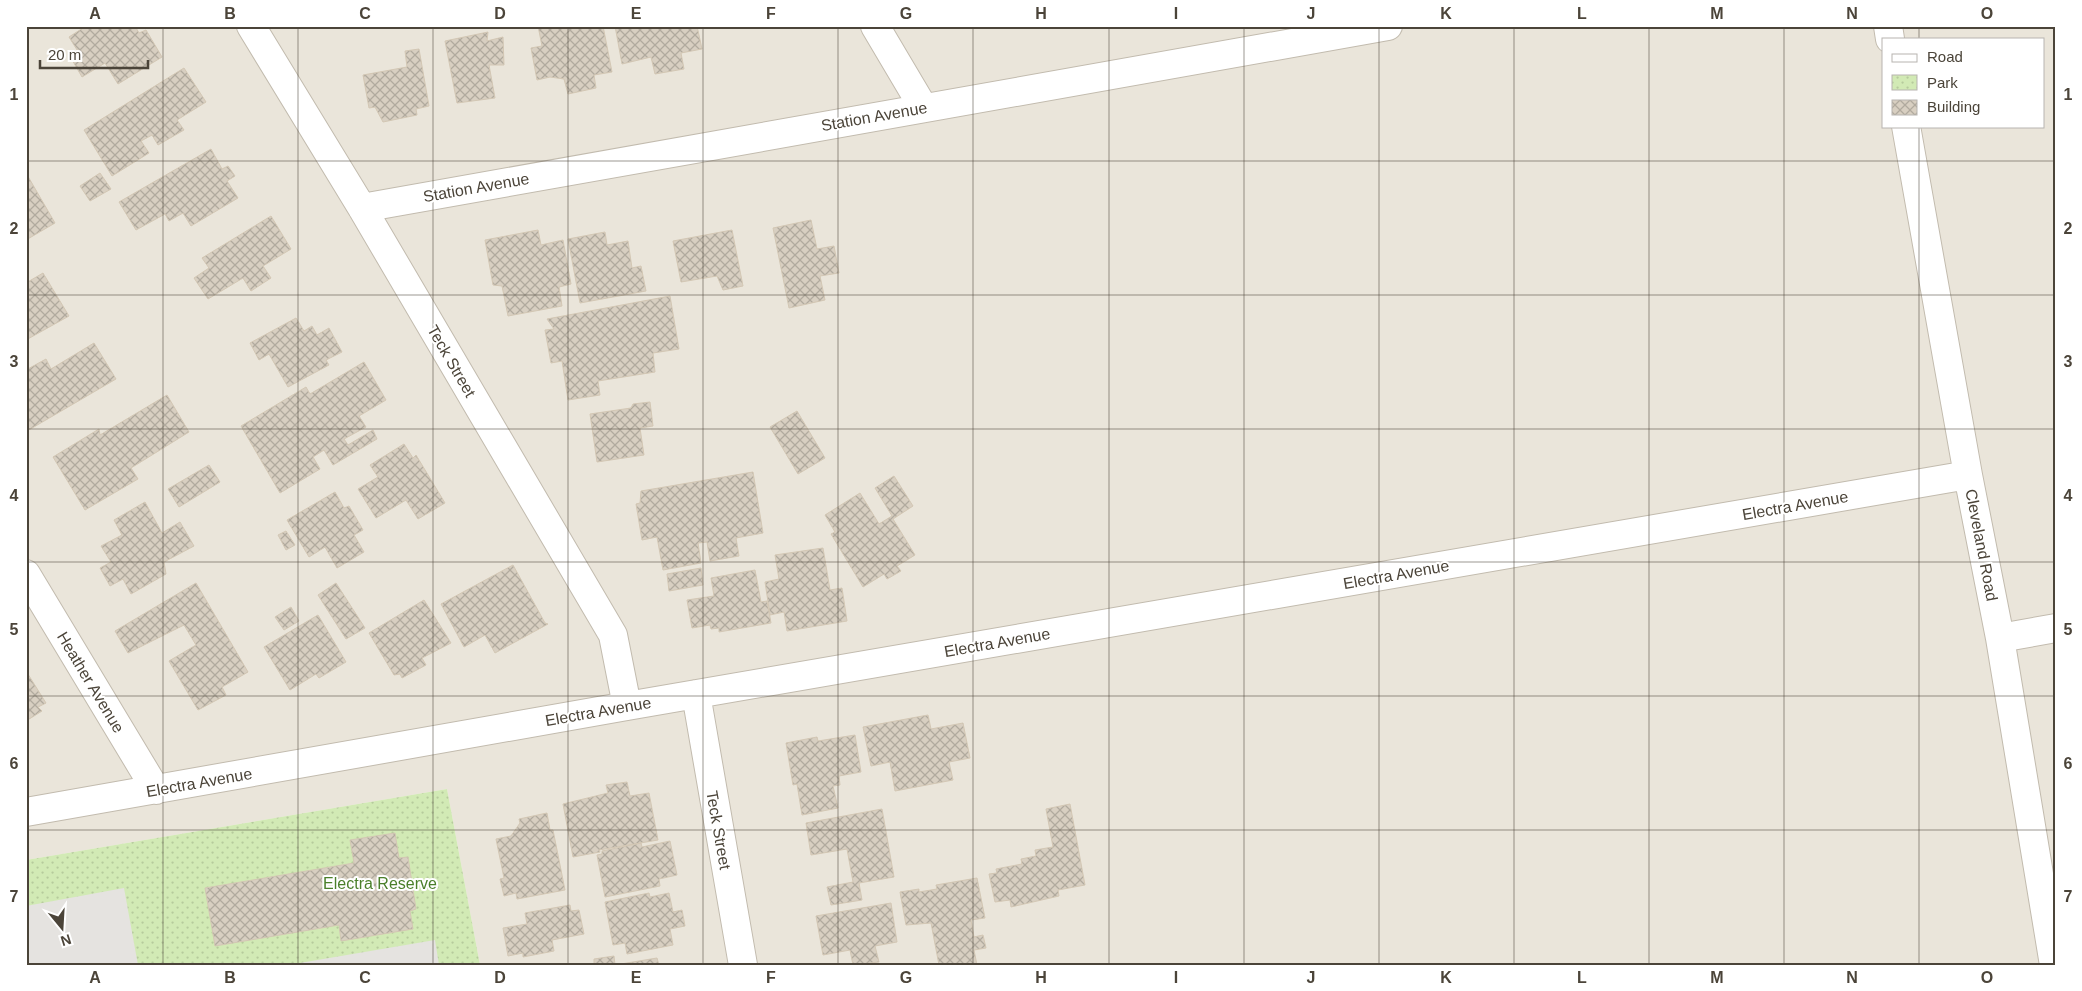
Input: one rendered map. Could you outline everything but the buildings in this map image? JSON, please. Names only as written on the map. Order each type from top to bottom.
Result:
[{"type":"street","name":"Teck Street","points":[[251,26],[362,208],[613,634],[627,706]]},
{"type":"street","points":[[875,26],[923,107]]},
{"type":"street","name":"Station Avenue","points":[[362,208],[1350,30],[1388,26]]},
{"type":"street","name":"Cleveland Road","points":[[1906,128],[1968,475],[2000,638],[2054,965]]},
{"type":"street","name":"Electra Avenue","points":[[26,812],[696,694],[1968,475]]},
{"type":"street","name":"Heather Avenue","points":[[26,574],[156,790]]},
{"type":"street","points":[[2000,638],[2056,628]]},
{"type":"street","name":"Teck Street","points":[[696,694],[743,965]]},
{"type":"shaded area","points":[[26,26],[2056,26],[2056,965],[480,965],[447,789],[26,860]]},
{"type":"shaded area","points":[[124,888],[138,965],[26,965],[26,906]]},
{"type":"shaded area","points":[[435,940],[439,965],[288,965]]},
{"type":"green space","name":"Electra Reserve","points":[[447,789],[480,965],[26,965],[26,860]]}]
